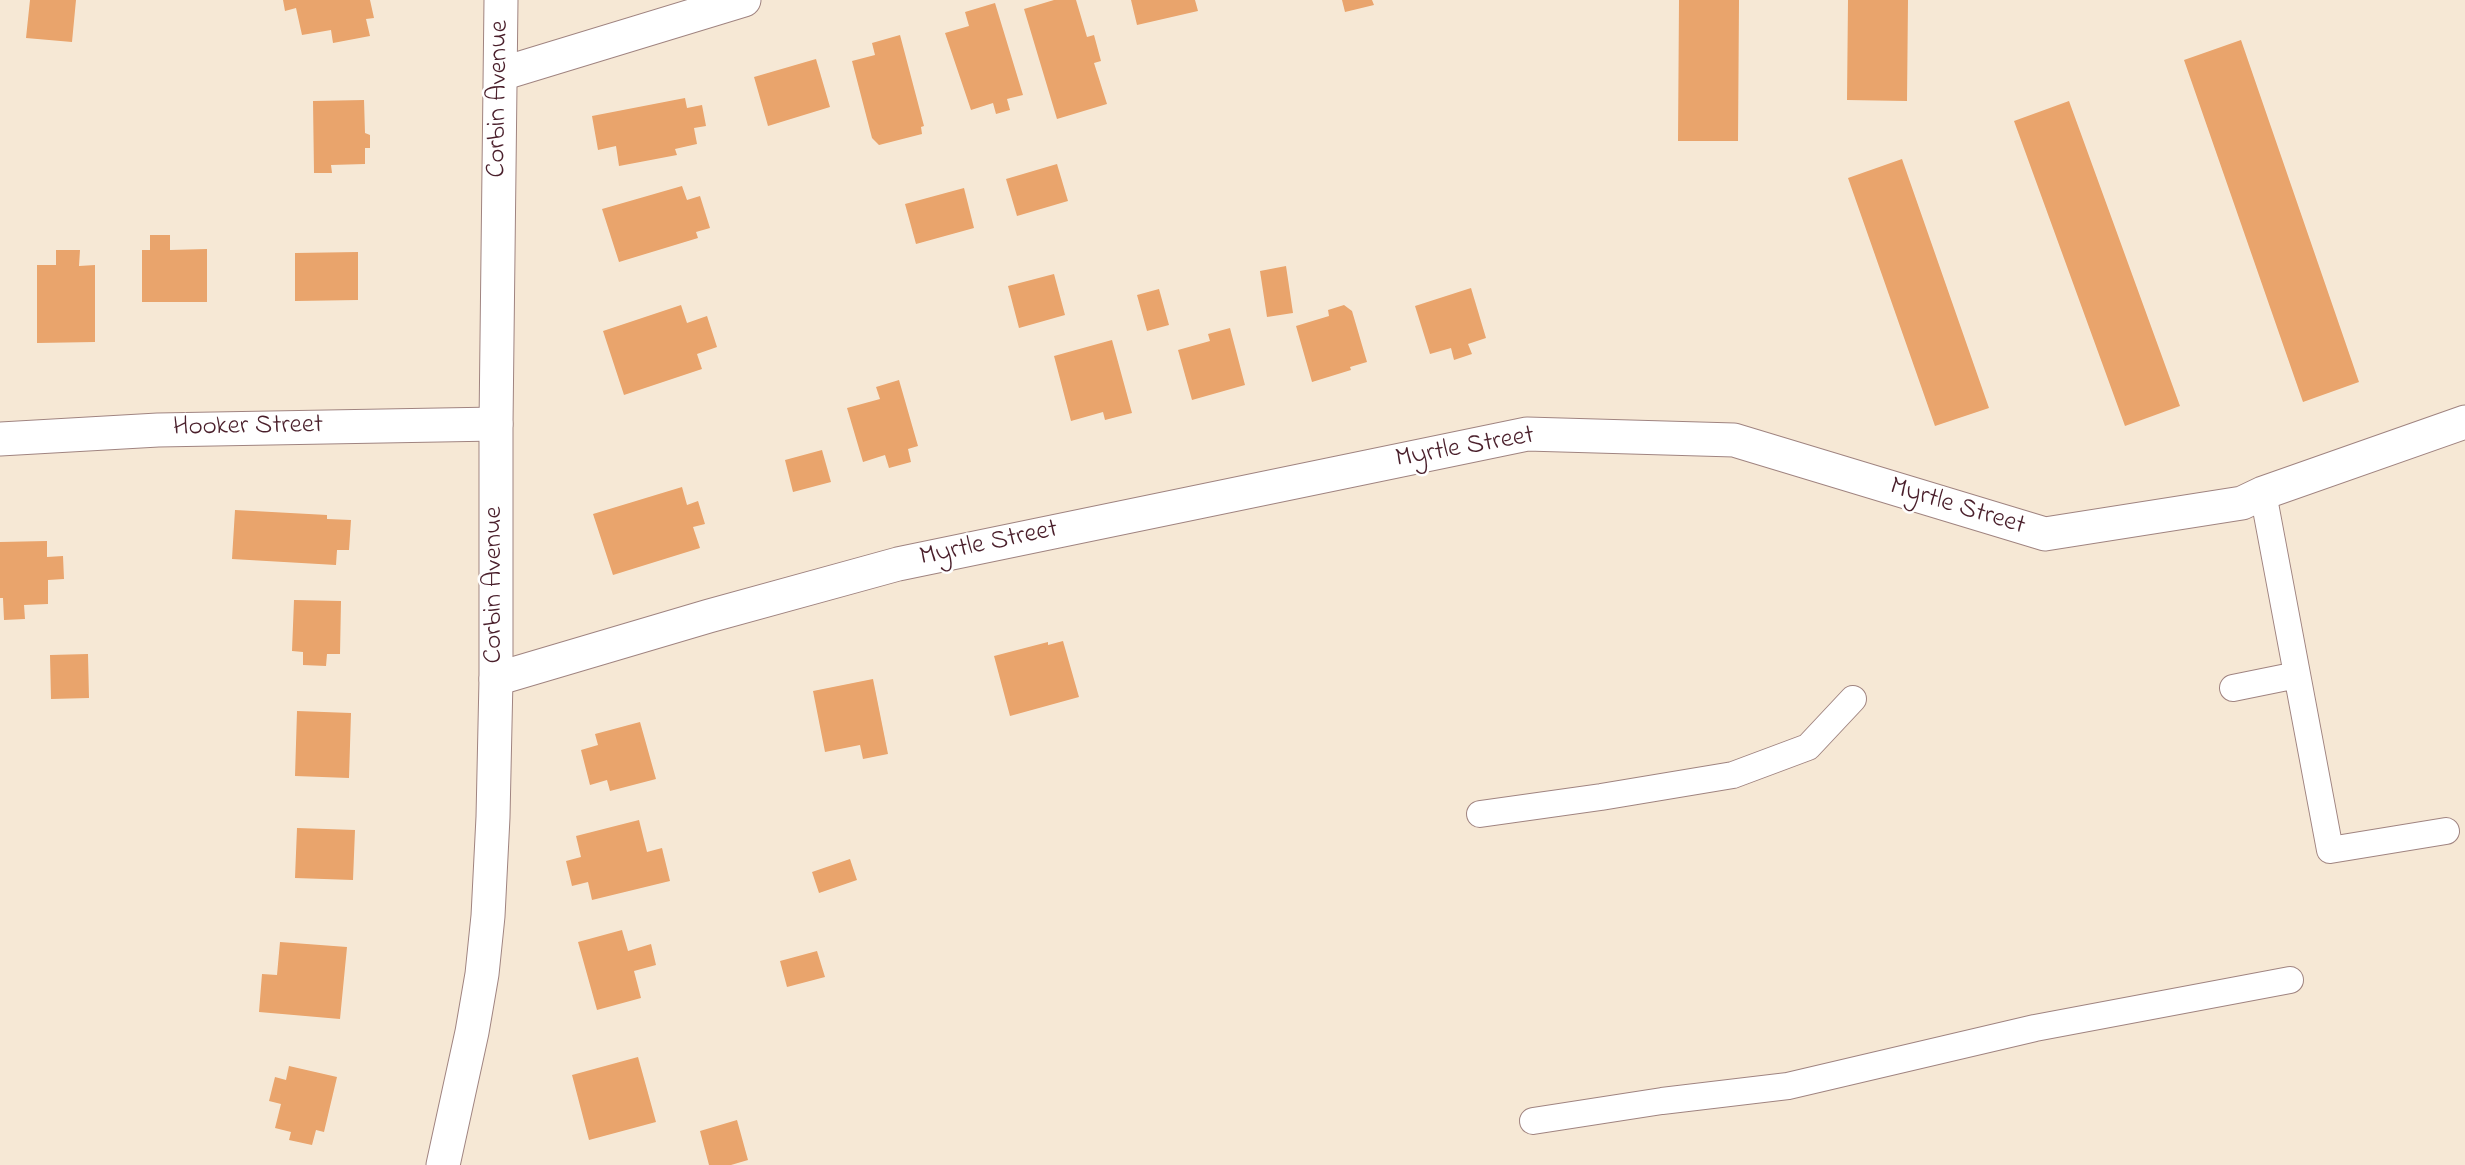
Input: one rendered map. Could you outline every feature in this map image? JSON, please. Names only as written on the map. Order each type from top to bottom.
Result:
[{"type":"street","name":"Corbin Avenue","points":[[443,1165],[472,1032],[482,974],[491,850],[496,679],[496,424],[501,0]]},
{"type":"street","points":[[501,74],[744,0]]},
{"type":"street","name":"Myrtle Street","points":[[496,679],[709,616],[898,564],[1527,434],[1734,440],[2045,534],[2242,503],[2263,493],[2465,422]]},
{"type":"street","name":"Hooker Street","points":[[0,439],[158,430],[496,424]]},
{"type":"lane","points":[[2263,493],[2330,850],[2446,831]]},
{"type":"lane","points":[[2233,688],[2297,675]]},
{"type":"lane","points":[[1480,814],[1733,775],[1808,747],[1853,699]]},
{"type":"lane","points":[[1533,1121],[1662,1101],[1788,1086],[2035,1028],[2290,981]]},
{"type":"building","points":[[30,0],[76,0],[72,42],[26,38]]},
{"type":"building","points":[[283,0],[370,0],[374,18],[366,19],[370,36],[333,43],[331,30],[302,35],[296,8],[285,11]]},
{"type":"building","points":[[1054,0],[1076,0],[1087,37],[1094,35],[1101,61],[1094,63],[1107,104],[1057,119],[1024,9]]},
{"type":"building","points":[[1131,0],[1195,0],[1198,11],[1137,25]]},
{"type":"building","points":[[1342,0],[1372,0],[1374,5],[1345,12]]},
{"type":"building","points":[[1679,0],[1739,0],[1738,141],[1678,141]]},
{"type":"building","points":[[1848,0],[1908,0],[1907,101],[1847,100]]},
{"type":"building","points":[[995,3],[1023,95],[1007,99],[1010,110],[996,114],[993,103],[971,110],[945,33],[969,26],[965,12]]},
{"type":"building","points":[[900,35],[924,126],[921,127],[922,134],[879,145],[872,138],[852,61],[875,55],[872,43]]},
{"type":"building","points":[[2241,40],[2359,382],[2303,402],[2184,60]]},
{"type":"building","points":[[816,59],[830,107],[768,126],[754,77]]},
{"type":"building","points":[[685,98],[687,108],[702,105],[706,126],[694,128],[697,144],[675,149],[677,155],[619,166],[616,146],[598,150],[592,116]]},
{"type":"building","points":[[364,100],[365,133],[370,135],[370,148],[365,148],[365,164],[331,165],[332,173],[314,173],[313,101]]},
{"type":"building","points":[[2069,101],[2180,406],[2125,426],[2014,121]]},
{"type":"building","points":[[1902,159],[1989,408],[1935,426],[1848,178]]},
{"type":"building","points":[[1057,164],[1068,201],[1017,216],[1006,179]]},
{"type":"building","points":[[682,186],[687,200],[700,196],[710,228],[696,232],[698,238],[619,262],[602,209]]},
{"type":"building","points":[[964,188],[974,228],[916,244],[905,204]]},
{"type":"building","points":[[150,235],[170,235],[170,250],[207,249],[207,302],[142,302],[142,250],[150,250]]},
{"type":"building","points":[[56,250],[80,250],[79,266],[95,265],[95,342],[37,343],[37,265],[56,265]]},
{"type":"building","points":[[358,252],[358,300],[295,301],[295,253]]},
{"type":"building","points":[[1286,266],[1293,313],[1267,317],[1260,271]]},
{"type":"building","points":[[1054,274],[1065,315],[1019,328],[1008,286]]},
{"type":"building","points":[[1471,288],[1486,338],[1468,344],[1472,354],[1454,360],[1451,348],[1430,354],[1415,306]]},
{"type":"building","points":[[1159,289],[1169,325],[1147,331],[1137,295]]},
{"type":"building","points":[[681,305],[687,323],[707,316],[717,347],[697,354],[702,369],[624,395],[603,331]]},
{"type":"building","points":[[1344,305],[1352,311],[1367,362],[1350,367],[1351,370],[1312,382],[1296,326],[1329,316],[1328,310]]},
{"type":"building","points":[[1230,328],[1245,385],[1192,400],[1178,350],[1210,341],[1208,334]]},
{"type":"building","points":[[1112,340],[1132,413],[1105,420],[1103,412],[1071,421],[1054,356]]},
{"type":"building","points":[[899,380],[918,446],[908,449],[911,462],[889,468],[885,455],[863,462],[847,408],[880,399],[876,387]]},
{"type":"building","points":[[822,450],[831,482],[793,492],[785,460]]},
{"type":"building","points":[[682,487],[687,505],[698,501],[705,524],[693,527],[700,548],[613,575],[593,514]]},
{"type":"building","points":[[235,510],[327,515],[327,519],[351,520],[349,550],[337,550],[336,565],[232,559]]},
{"type":"building","points":[[47,541],[47,557],[63,556],[64,579],[48,580],[48,604],[24,605],[25,619],[4,620],[3,598],[0,598],[0,542]]},
{"type":"building","points":[[294,600],[341,601],[340,654],[327,654],[326,666],[303,665],[303,652],[292,651]]},
{"type":"building","points":[[1063,641],[1079,697],[1010,716],[994,656],[1048,642],[1048,645]]},
{"type":"building","points":[[88,654],[89,698],[51,699],[50,655]]},
{"type":"building","points":[[873,679],[888,754],[863,759],[860,745],[825,752],[813,691]]},
{"type":"building","points":[[297,711],[351,713],[349,778],[295,776]]},
{"type":"building","points":[[640,722],[656,779],[610,791],[607,780],[590,785],[581,750],[598,745],[595,734]]},
{"type":"building","points":[[639,820],[647,852],[662,848],[670,881],[592,900],[588,882],[572,886],[566,861],[581,857],[576,836]]},
{"type":"building","points":[[297,828],[355,830],[353,880],[295,878]]},
{"type":"building","points":[[850,859],[857,880],[819,893],[812,872]]},
{"type":"building","points":[[622,930],[628,951],[651,944],[656,965],[634,971],[641,998],[597,1010],[578,942]]},
{"type":"building","points":[[280,942],[347,947],[340,1019],[259,1012],[262,974],[277,975]]},
{"type":"building","points":[[817,951],[825,977],[787,987],[780,961]]},
{"type":"building","points":[[638,1057],[656,1122],[589,1140],[572,1075]]},
{"type":"building","points":[[289,1066],[337,1077],[324,1132],[316,1130],[312,1145],[289,1140],[291,1132],[275,1128],[281,1104],[269,1101],[275,1077],[286,1080]]},
{"type":"building","points":[[737,1120],[748,1160],[731,1165],[709,1165],[700,1131]]}]
